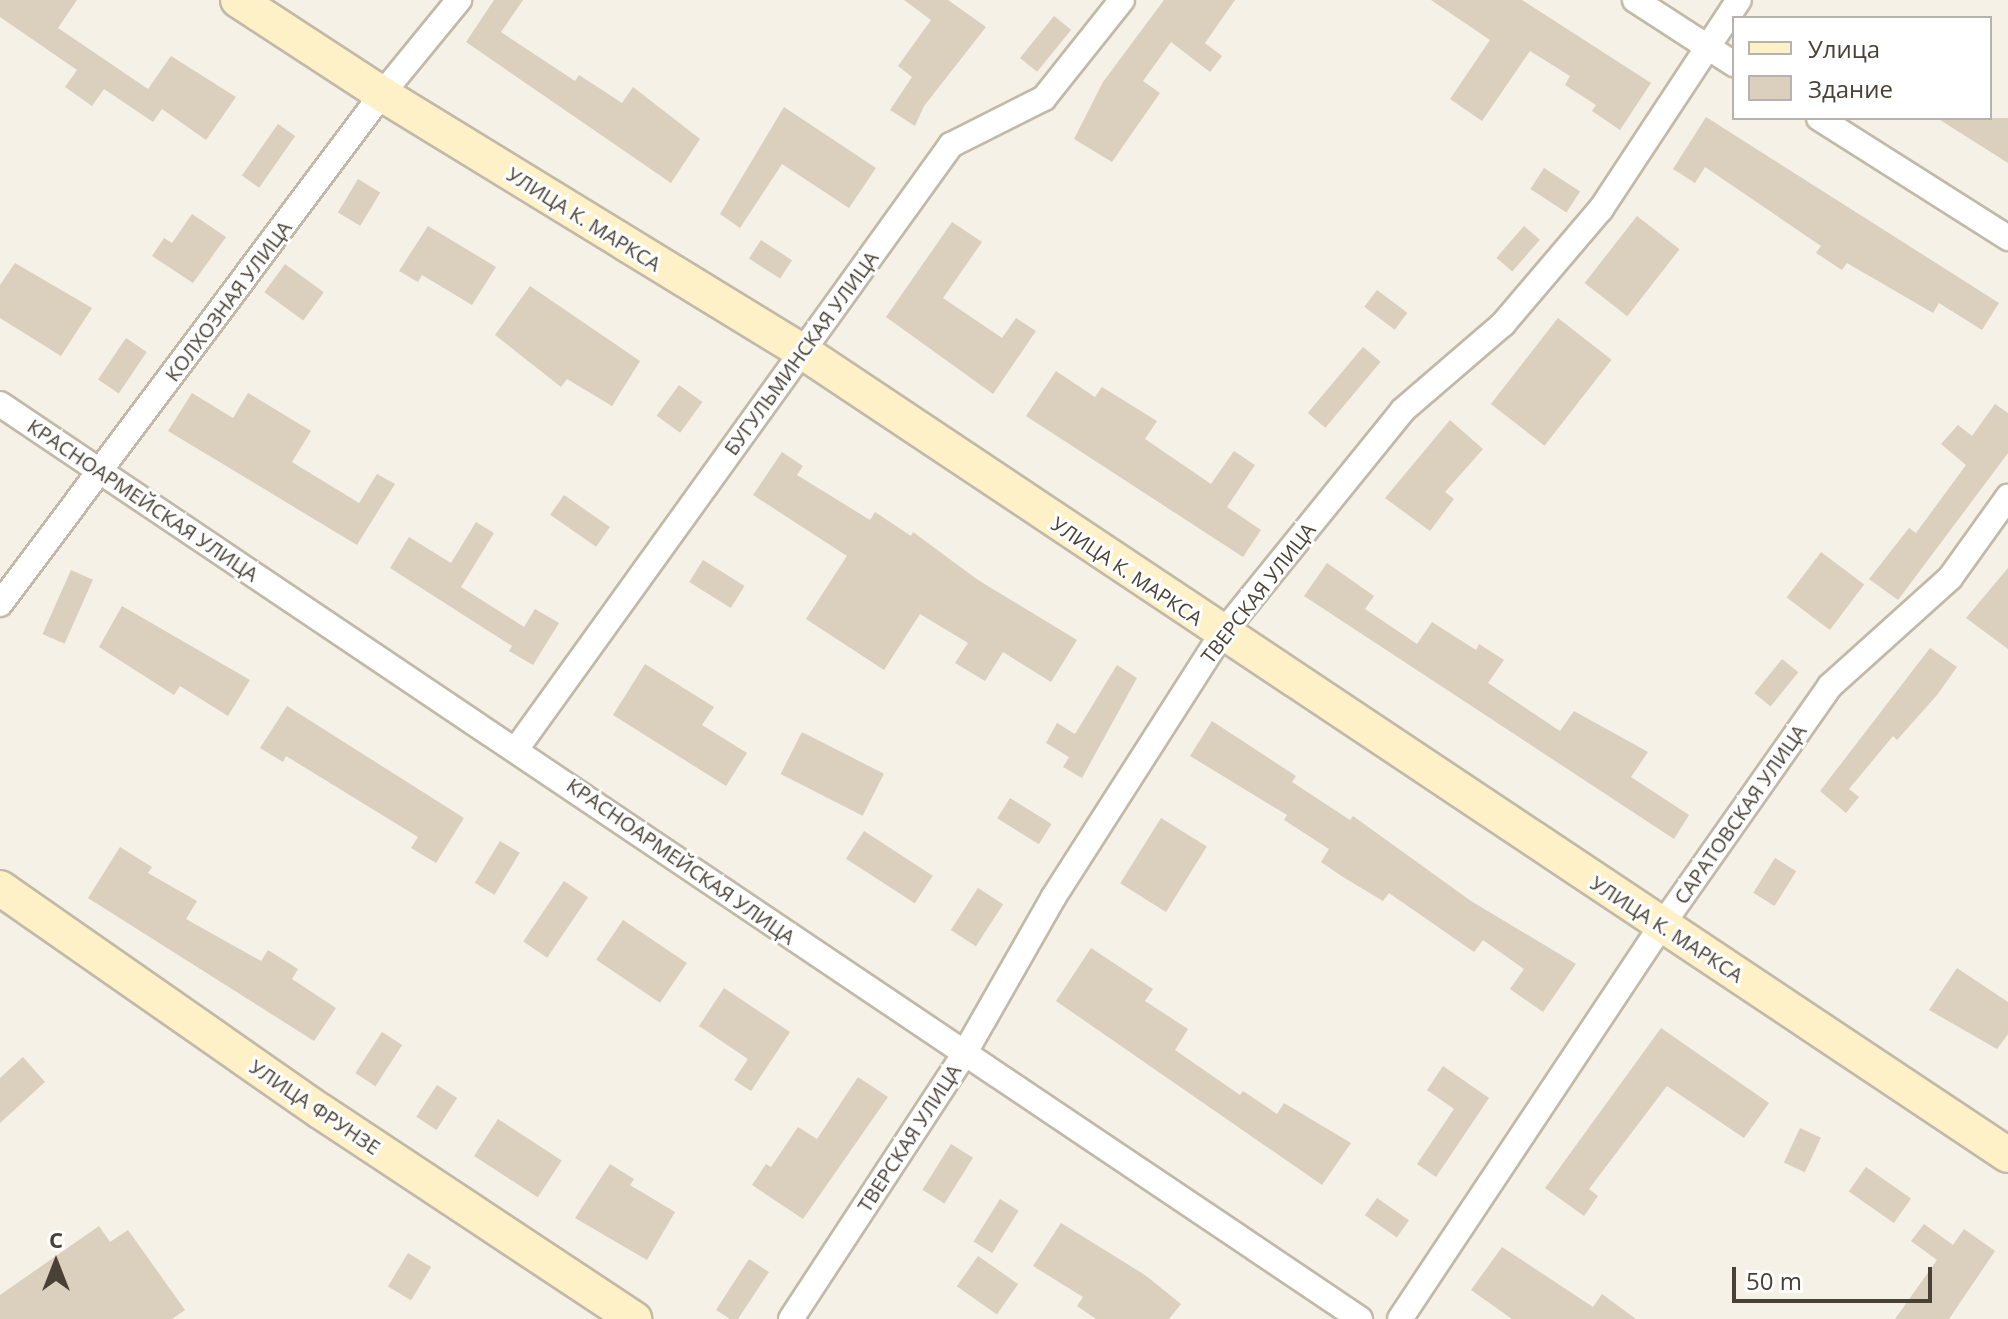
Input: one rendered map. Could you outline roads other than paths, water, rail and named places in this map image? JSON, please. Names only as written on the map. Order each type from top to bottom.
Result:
[{"type":"main road","name":"УЛИЦА К. МАРКСА","points":[[238,0],[382,94],[802,351],[1221,635],[2008,1155]]},
{"type":"main road","name":"УЛИЦА ФРУНЗЕ","points":[[0,888],[320,1111],[634,1319]]},
{"type":"street","name":"КОЛХОЗНАЯ УЛИЦА","points":[[0,604],[382,94],[459,0]]},
{"type":"street","name":"БУГУЛЬМИНСКАЯ УЛИЦА","points":[[517,748],[951,145],[1044,98],[1122,0]]},
{"type":"street","points":[[1635,0],[1732,63]]},
{"type":"street","name":"ТВЕРСКАЯ УЛИЦА","points":[[791,1319],[963,1056],[1053,898],[1221,635],[1403,410],[1503,324],[1601,209],[1739,0]]},
{"type":"street","points":[[1822,120],[2008,238]]},
{"type":"street","name":"КРАСНОАРМЕЙСКАЯ УЛИЦА","points":[[0,404],[517,748],[963,1056],[1360,1319]]},
{"type":"street","name":"САРАТОВСКАЯ УЛИЦА","points":[[1400,1319],[1662,925],[1830,686],[1950,578],[2008,497]]}]
